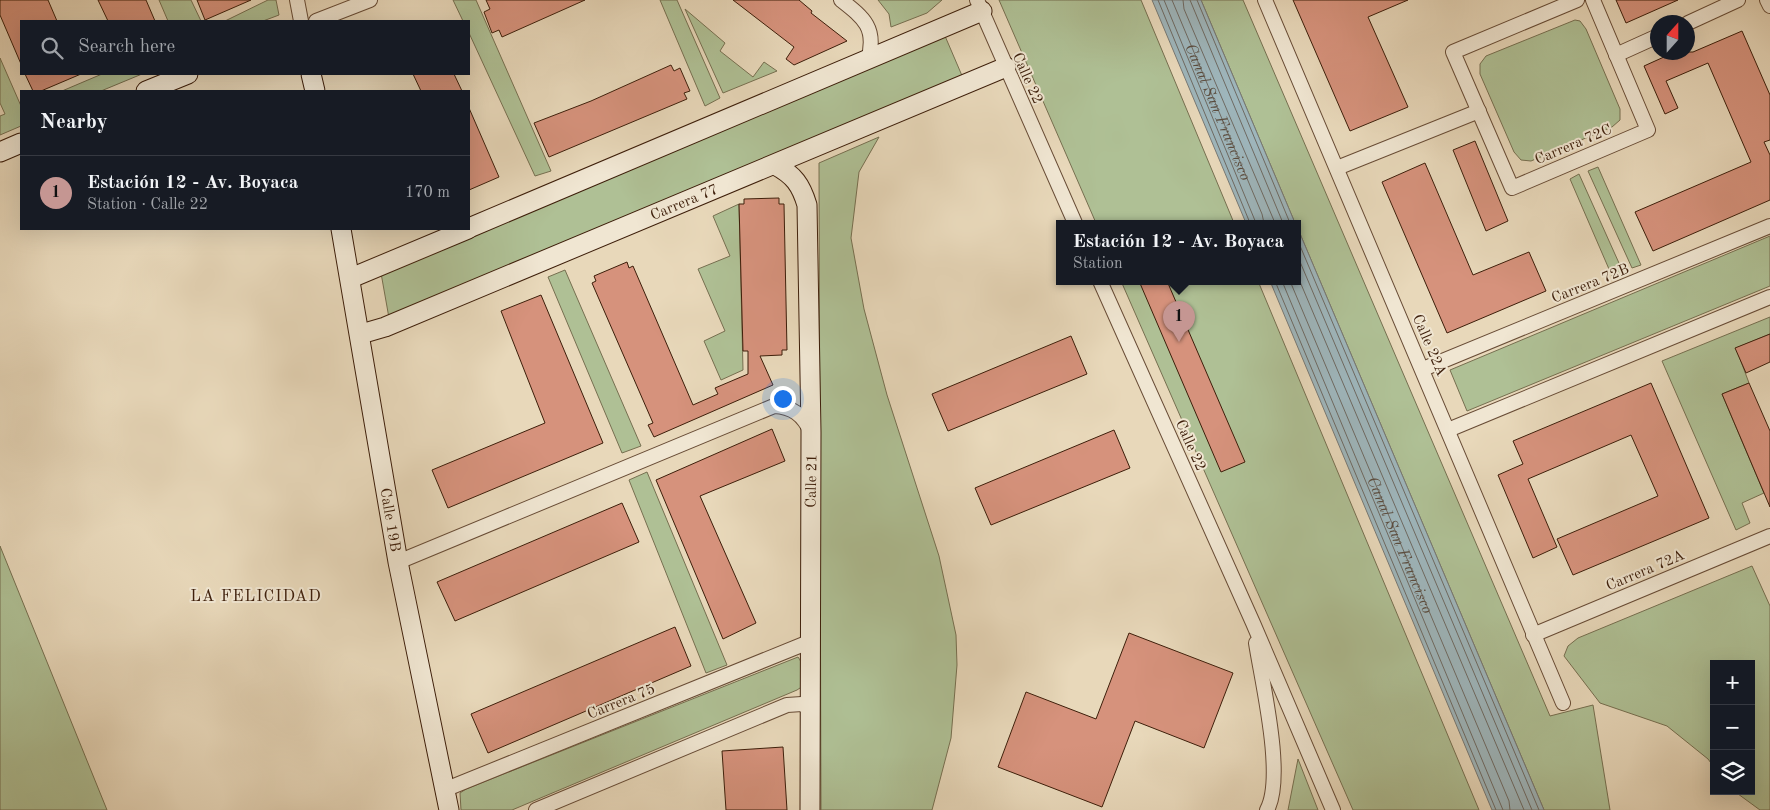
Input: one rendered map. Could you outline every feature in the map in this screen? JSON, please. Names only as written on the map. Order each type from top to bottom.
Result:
[{"type":"street","points":[[297,0],[301,20]]},
{"type":"street","points":[[319,20],[370,0]]},
{"type":"street","points":[[840,0],[861,16],[870,28],[871,40],[868,60]]},
{"type":"street","name":"Calle 22A","points":[[1265,0],[1563,703]]},
{"type":"street","name":"Carrera 72C","points":[[1577,0],[1453,52],[1512,188],[1648,130],[1592,0]]},
{"type":"street","points":[[1695,20],[1738,0]]},
{"type":"street","points":[[1768,0],[1770,6]]},
{"type":"street","points":[[470,228],[868,60],[979,6]]},
{"type":"street","name":"Calle 22","points":[[979,6],[1074,220]]},
{"type":"street","points":[[1616,55],[1650,40]]},
{"type":"street","name":"Carrera 77","points":[[361,334],[385,327],[1006,68]]},
{"type":"street","points":[[148,90],[186,75]]},
{"type":"street","points":[[311,75],[315,90]]},
{"type":"street","points":[[1337,168],[1479,111]]},
{"type":"street","points":[[0,152],[20,143]]},
{"type":"street","name":"Calle 21","points":[[776,165],[790,173],[799,182],[807,205],[811,432],[809,642],[812,711],[810,810]]},
{"type":"street","name":"Carrera 72B","points":[[1423,369],[1770,226]]},
{"type":"street","name":"Calle 19B","points":[[342,230],[398,562],[449,810]]},
{"type":"street","points":[[351,278],[466,230]]},
{"type":"street","name":"Calle 22","points":[[1102,285],[1253,623],[1333,810]]},
{"type":"street","points":[[1448,430],[1770,297]]},
{"type":"street","points":[[398,562],[774,406],[785,407],[795,411],[805,419],[811,432]]},
{"type":"street","name":"Carrera 72A","points":[[1533,635],[1770,536]]},
{"type":"street","name":"Calle 22","points":[[1253,623],[1275,764],[1275,785],[1267,810]]},
{"type":"street","name":"Carrera 75","points":[[444,790],[809,642]]},
{"type":"street","points":[[536,810],[787,705],[802,704],[812,711]]},
{"type":"green space","points":[[159,0],[191,0],[201,20],[168,20]]},
{"type":"green space","points":[[268,0],[276,0],[279,15],[266,20],[227,20]]},
{"type":"green space","points":[[453,0],[476,0],[551,171],[535,176],[470,35],[470,20],[463,20]]},
{"type":"green space","points":[[660,0],[677,0],[720,98],[705,106]]},
{"type":"green space","points":[[878,0],[942,0],[927,13],[891,27],[889,14]]},
{"type":"green space","points":[[999,0],[1141,0],[1233,220],[1095,220]]},
{"type":"green space","points":[[1201,0],[1243,0],[1550,716],[1593,705],[1610,810],[1544,810],[1301,236],[1301,220],[1294,220]]},
{"type":"green space","points":[[685,9],[725,43],[720,51],[753,77],[764,62],[777,71],[723,93]]},
{"type":"green space","points":[[1575,20],[1580,21],[1586,29],[1620,109],[1620,120],[1612,127],[1531,161],[1521,160],[1514,152],[1480,74],[1480,64],[1486,56]]},
{"type":"green space","points":[[945,36],[963,78],[389,318],[381,273]]},
{"type":"green space","points":[[0,58],[20,104],[20,126],[0,135],[0,116],[5,114],[0,103]]},
{"type":"green space","points":[[100,75],[140,75],[103,90],[64,90]]},
{"type":"green space","points":[[879,137],[859,172],[851,238],[864,309],[887,395],[939,556],[956,635],[957,665],[951,738],[932,810],[821,810],[819,163]]},
{"type":"green space","points":[[1598,167],[1641,265],[1632,268],[1588,171]]},
{"type":"green space","points":[[1579,174],[1623,272],[1612,276],[1570,179]]},
{"type":"green space","points":[[739,204],[743,370],[721,380],[704,341],[725,331],[698,269],[730,256],[713,216]]},
{"type":"green space","points":[[1770,236],[1770,286],[1467,411],[1450,370]]},
{"type":"green space","points":[[565,270],[641,446],[622,453],[548,277]]},
{"type":"green space","points":[[1123,285],[1260,285],[1479,810],[1353,810]]},
{"type":"green space","points":[[1770,317],[1770,334],[1736,348],[1749,383],[1722,394],[1764,493],[1742,503],[1750,523],[1736,530],[1662,361]]},
{"type":"green space","points":[[647,472],[727,665],[706,673],[629,480]]},
{"type":"green space","points":[[0,546],[107,810],[0,810]]},
{"type":"green space","points":[[1752,566],[1770,606],[1770,810],[1760,810],[1739,795],[1755,795],[1755,660],[1710,660],[1710,762],[1667,726],[1600,703],[1564,656],[1568,646],[1578,638]]},
{"type":"green space","points":[[798,657],[802,667],[803,686],[797,690],[512,810],[461,810],[460,793],[466,789]]},
{"type":"green space","points":[[1298,759],[1318,810],[1288,810]]},
{"type":"water","name":"Canal San Francisco","points":[[1152,0],[1201,0],[1294,220],[1245,220]]},
{"type":"water","name":"Canal San Francisco","points":[[1301,236],[1544,810],[1492,810],[1272,285],[1301,285]]},
{"type":"building","points":[[0,0],[48,0],[57,20],[20,20],[20,62],[0,15]]},
{"type":"building","points":[[98,0],[146,0],[155,20],[108,20]]},
{"type":"building","points":[[197,0],[251,0],[205,20]]},
{"type":"building","points":[[486,0],[585,0],[502,37],[499,30],[492,33],[484,12],[490,9]]},
{"type":"building","points":[[733,0],[799,0],[812,11],[811,13],[847,41],[794,65],[786,59],[794,47]]},
{"type":"building","points":[[1293,0],[1408,0],[1368,17],[1408,107],[1350,131]]},
{"type":"building","points":[[1616,0],[1678,0],[1626,23]]},
{"type":"building","points":[[1742,31],[1770,95],[1770,140],[1764,142],[1770,155],[1770,200],[1653,251],[1635,212],[1751,162],[1708,63],[1666,81],[1678,108],[1665,114],[1644,66],[1657,60],[1695,60],[1695,51]]},
{"type":"building","points":[[671,65],[674,71],[680,68],[690,91],[684,93],[687,99],[549,157],[534,123],[591,101]]},
{"type":"building","points":[[25,75],[79,75],[43,90],[33,90]]},
{"type":"building","points":[[413,75],[454,75],[462,90],[421,90]]},
{"type":"building","points":[[470,110],[499,177],[470,190]]},
{"type":"building","points":[[1475,141],[1508,221],[1486,231],[1453,150]]},
{"type":"building","points":[[1425,163],[1473,275],[1529,252],[1546,291],[1447,333],[1382,182]]},
{"type":"building","points":[[779,198],[779,204],[784,204],[787,350],[782,350],[782,355],[760,356],[773,385],[654,437],[648,425],[653,423],[592,283],[596,281],[594,276],[627,262],[629,268],[633,266],[693,405],[718,394],[715,388],[748,374],[748,351],[743,351],[739,204],[744,204],[744,199]]},
{"type":"building","points":[[1141,285],[1169,285],[1245,462],[1221,472]]},
{"type":"building","points":[[541,295],[603,443],[448,508],[432,470],[545,423],[501,311]]},
{"type":"building","points":[[1770,334],[1770,362],[1746,373],[1735,348]]},
{"type":"building","points":[[1071,336],[1087,374],[948,431],[932,394]]},
{"type":"building","points":[[1651,383],[1709,518],[1573,575],[1557,539],[1658,496],[1631,435],[1528,479],[1557,547],[1533,558],[1498,475],[1523,464],[1513,441]]},
{"type":"building","points":[[1749,383],[1770,431],[1770,507],[1722,394]]},
{"type":"building","points":[[772,429],[785,461],[700,496],[756,623],[723,639],[656,480]]},
{"type":"building","points":[[1114,430],[1130,468],[991,525],[975,488]]},
{"type":"building","points":[[622,503],[639,542],[455,621],[437,582]]},
{"type":"building","points":[[675,627],[691,666],[488,753],[471,714]]},
{"type":"building","points":[[1129,633],[1233,673],[1204,748],[1135,721],[1102,807],[998,767],[1026,692],[1096,719]]},
{"type":"building","points":[[783,747],[787,810],[726,810],[722,751]]},
{"type":"place","name":"Estación 12 - Av. Boyaca","points":[[1179,342]]},
{"type":"district","name":"LA FELICIDAD","points":[[256,595]]}]
